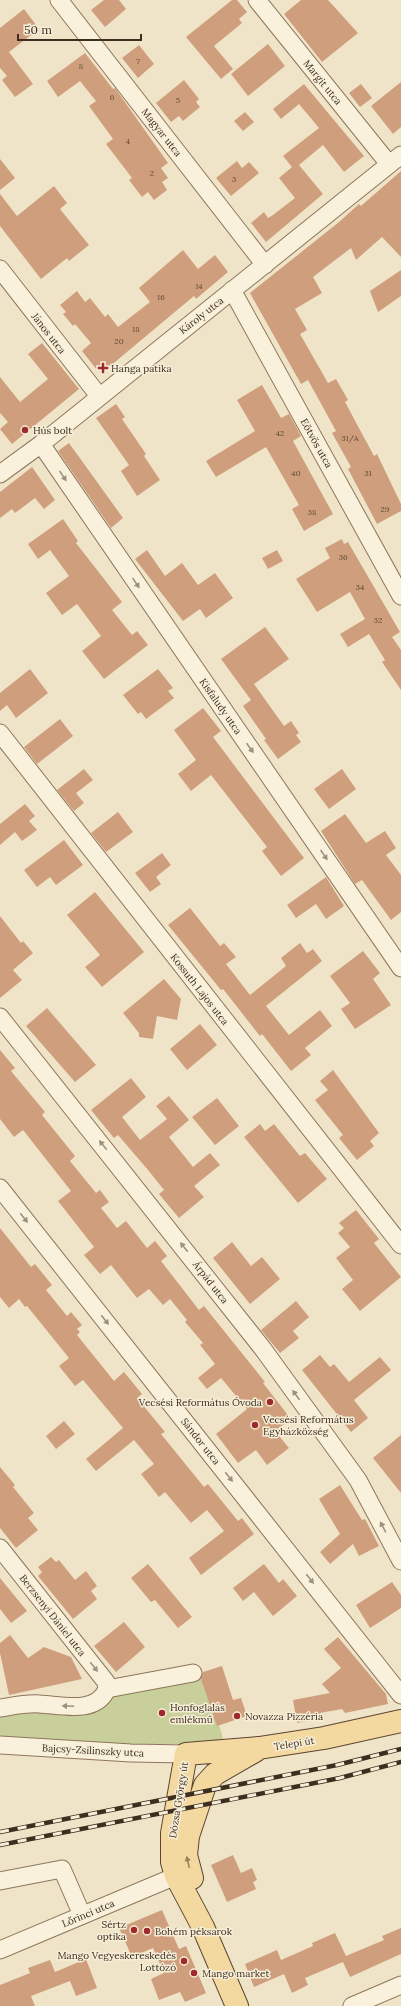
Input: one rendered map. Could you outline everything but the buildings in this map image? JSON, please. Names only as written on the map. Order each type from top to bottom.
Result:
[{"type":"main road","name":"Telepi út","points":[[186,1754],[259,1748],[324,1738],[401,1721]]},
{"type":"main road","points":[[204,1785],[215,1774],[259,1748]]},
{"type":"main road","name":"Dózsa György út","points":[[186,1754],[196,1766],[204,1785],[192,1818],[186,1854],[203,1927]]},
{"type":"main road","name":"Dózsa György út","points":[[186,1754],[172,1833],[172,1862],[176,1876],[203,1927],[238,2006]]},
{"type":"street","name":"Magyar utca","points":[[59,0],[265,265]]},
{"type":"street","name":"Margit utca","points":[[257,0],[395,160]]},
{"type":"street","name":"Károly utca","points":[[0,474],[41,444],[395,160]]},
{"type":"street","name":"János utca","points":[[0,270],[99,396]]},
{"type":"street","name":"Eötvös utca","points":[[232,290],[400,593]]},
{"type":"street","name":"Kisfaludy utca","points":[[41,444],[401,968]]},
{"type":"street","name":"Kossuth Lajos utca","points":[[0,733],[401,1245]]},
{"type":"street","name":"Árpád utca","points":[[0,1018],[263,1349],[358,1480],[401,1561]]},
{"type":"street","name":"Sándor utca","points":[[0,1188],[401,1695]]},
{"type":"street","name":"Berzsenyi Dániel utca","points":[[0,1548],[106,1686]]},
{"type":"street","points":[[0,1708],[28,1704],[70,1707],[87,1705],[100,1699],[106,1686],[193,1673]]},
{"type":"street","name":"Bajcsy-Zsilinszky utca","points":[[0,1745],[131,1753],[186,1754]]},
{"type":"street","points":[[0,1881],[62,1868],[82,1915]]},
{"type":"street","name":"Lőrinci utca","points":[[0,1950],[176,1876]]},
{"type":"street","points":[[352,2006],[401,1985]]},
{"type":"green space","points":[[202,1676],[222,1734],[223,1743],[135,1745],[5,1739],[0,1735],[0,1716],[8,1712],[102,1705],[121,1691]]},
{"type":"railway","points":[[0,1832],[337,1765],[401,1749]]},
{"type":"railway","points":[[0,1845],[340,1778],[401,1762]]},
{"type":"place","name":"Hanga patika","points":[[103,368]]},
{"type":"place","name":"Hús bolt","points":[[25,430]]},
{"type":"place","name":"Vecsési Református Óvoda","points":[[270,1402]]},
{"type":"place","name":"Vecsési Református Egyházközség","points":[[255,1425]]},
{"type":"place","name":"Honfoglalás emlékmű","points":[[162,1713]]},
{"type":"place","name":"Novazza Pizzéria","points":[[237,1716]]},
{"type":"place","name":"Sértz optika","points":[[134,1930]]},
{"type":"place","name":"Bohém péksarok","points":[[147,1931]]},
{"type":"place","name":"Mango Vegyeskereskedés Lottózó","points":[[184,1961]]},
{"type":"place","name":"Mango market","points":[[194,1973]]}]
